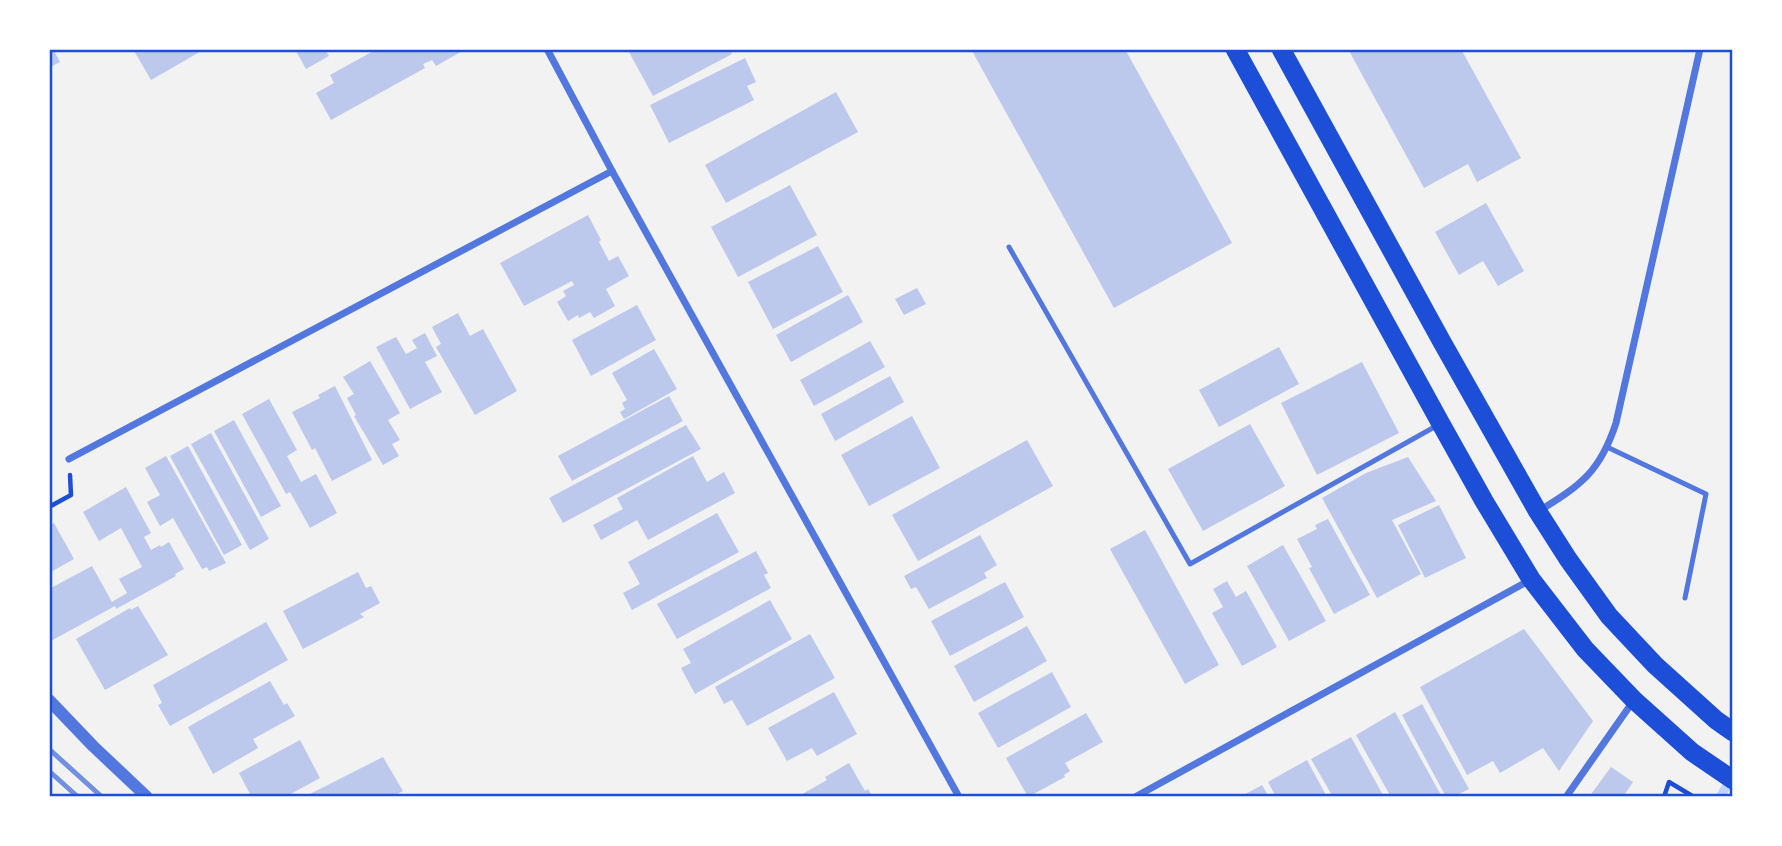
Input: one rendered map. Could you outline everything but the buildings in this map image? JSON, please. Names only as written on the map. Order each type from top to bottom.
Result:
[{"type":"highway","points":[[1235,49],[1484,501],[1531,579],[1585,649],[1634,700],[1692,752],[1733,780]]},
{"type":"highway","points":[[1281,49],[1441,342],[1538,512],[1568,559],[1609,616],[1655,665],[1733,732]]},
{"type":"street","points":[[547,49],[959,797]]},
{"type":"street","points":[[1538,512],[1587,477],[1607,447],[1619,409],[1700,49]]},
{"type":"street","points":[[69,459],[612,171]]},
{"type":"street","points":[[1135,797],[1531,579]]},
{"type":"street","points":[[49,700],[147,797]]},
{"type":"street","points":[[1566,797],[1634,700]]},
{"type":"lane","points":[[1009,247],[1191,564],[1441,424]]},
{"type":"lane","points":[[1607,447],[1706,494],[1685,598]]},
{"type":"path","points":[[49,507],[71,495],[69,459]]},
{"type":"path","points":[[1664,797],[1669,782],[1694,797]]},
{"type":"waterway","points":[[1720,797],[1732,777]]},
{"type":"railway","points":[[49,749],[102,797]]},
{"type":"railway","points":[[49,771],[78,797]]}]
